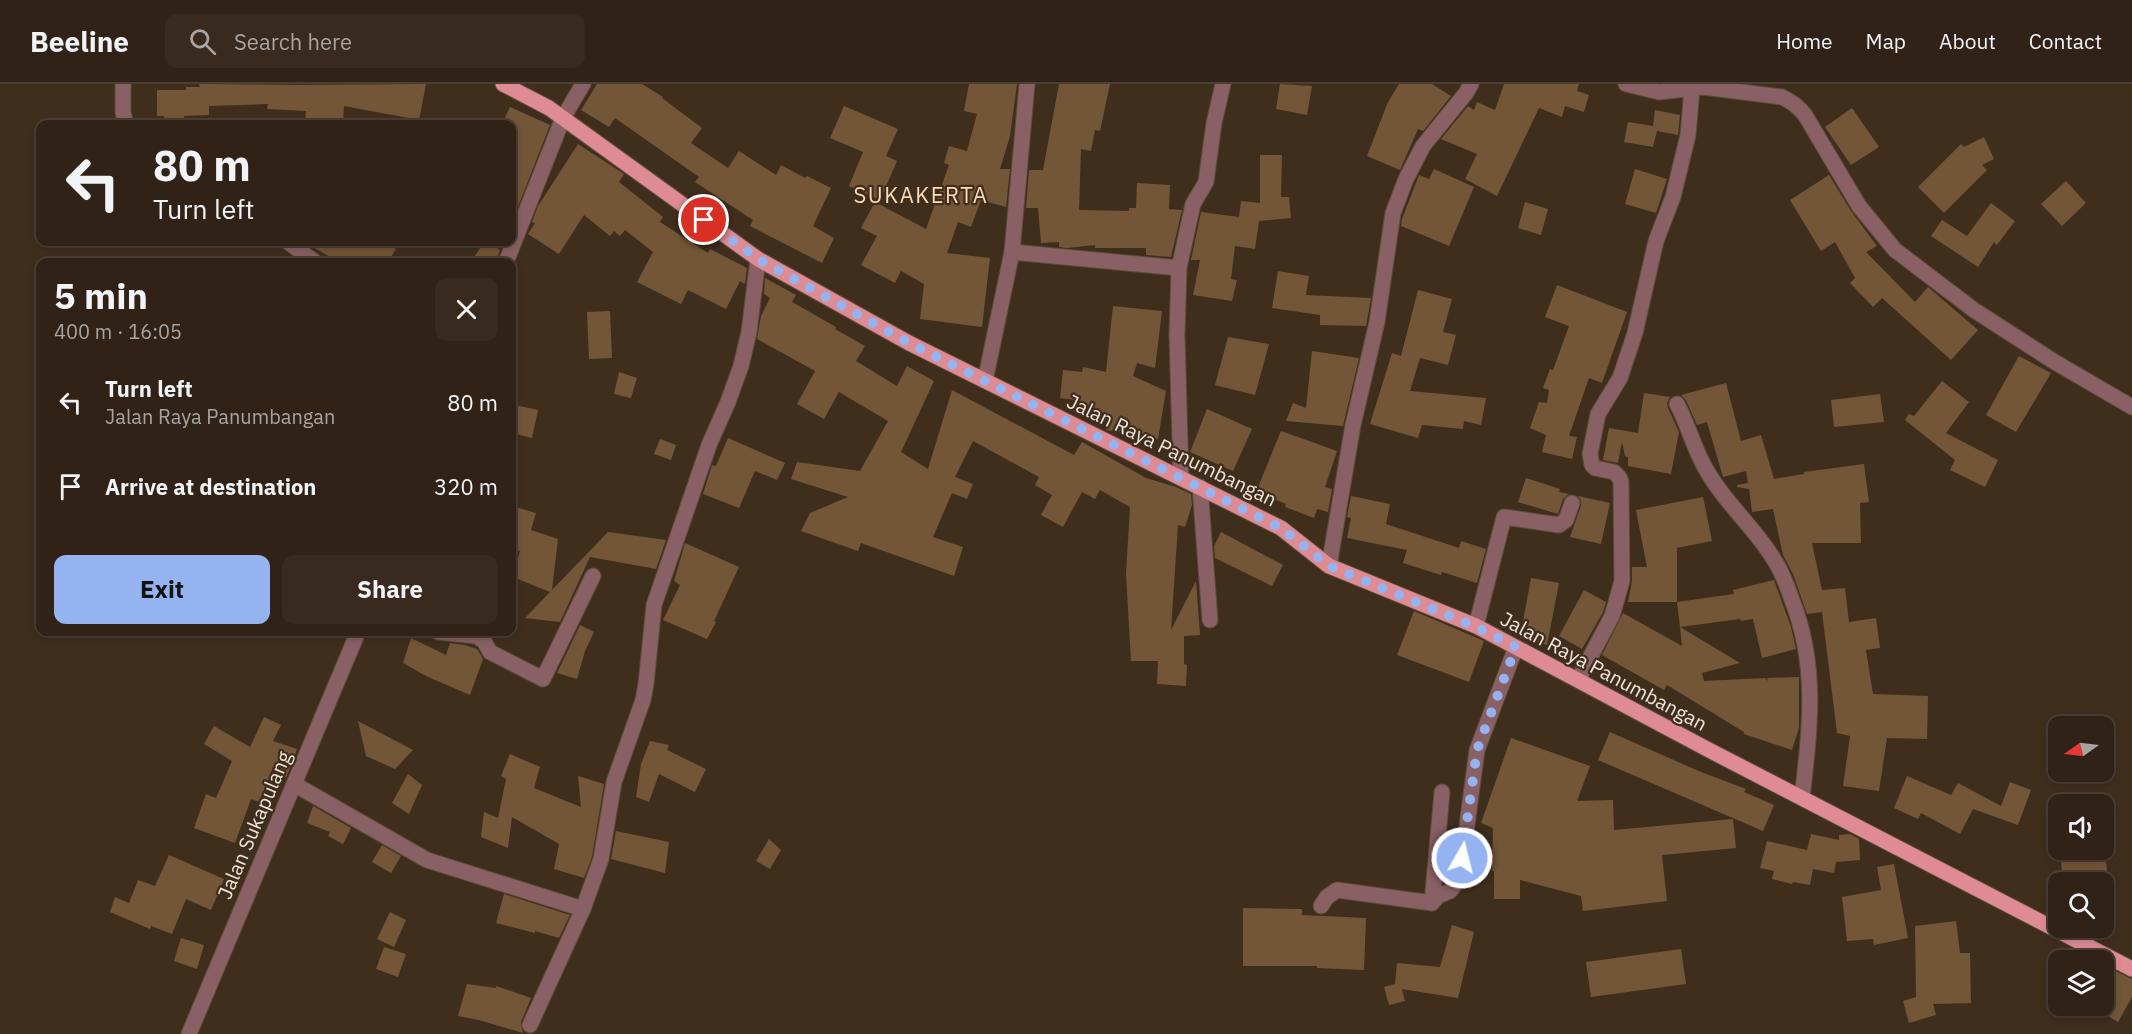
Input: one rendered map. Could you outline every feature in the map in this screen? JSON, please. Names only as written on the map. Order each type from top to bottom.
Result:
[{"type":"main road","name":"Jalan Raya Panumbangan","points":[[503,84],[549,108],[758,259],[909,343],[1281,528],[1329,566],[1476,627],[1516,647],[2132,969]]},
{"type":"street","points":[[123,84],[125,120]]},
{"type":"street","points":[[516,237],[563,118],[583,84]]},
{"type":"street","points":[[985,381],[1012,252],[1027,84]]},
{"type":"street","points":[[1181,478],[1177,335],[1179,268],[1193,204],[1206,182],[1214,123],[1223,84]]},
{"type":"street","points":[[1329,566],[1353,425],[1377,322],[1393,213],[1406,179],[1423,146],[1471,84]]},
{"type":"street","points":[[1626,84],[1659,92],[1703,87],[1782,97],[1798,106],[1859,206],[1895,250],[1974,310],[2053,361],[2132,407]]},
{"type":"street","points":[[1578,680],[1612,616],[1622,581],[1622,482],[1614,472],[1595,468],[1592,465],[1590,454],[1598,414],[1620,378],[1635,333],[1656,241],[1673,197],[1688,135],[1692,89]]},
{"type":"street","points":[[293,246],[310,258]]},
{"type":"street","points":[[1012,252],[1179,268]]},
{"type":"street","points":[[530,1025],[583,909],[601,859],[616,775],[643,700],[654,605],[708,445],[728,402],[741,366],[749,332],[758,259]]},
{"type":"street","points":[[1677,404],[1706,471],[1781,570],[1802,624],[1810,667],[1810,729],[1802,798]]},
{"type":"street","points":[[1200,487],[1210,620]]},
{"type":"street","points":[[1476,627],[1504,517],[1558,525],[1566,520],[1572,503]]},
{"type":"street","points":[[476,636],[484,641],[490,652],[543,680],[593,576]]},
{"type":"street","name":"Jalan Sukapulang","points":[[189,1034],[356,636]]},
{"type":"street","points":[[1432,903],[1438,896],[1450,891],[1460,878],[1477,750],[1516,647]]},
{"type":"street","points":[[294,784],[427,860],[583,909]]},
{"type":"street","points":[[1432,903],[1442,792]]},
{"type":"street","points":[[1321,906],[1327,897],[1337,890],[1432,903]]},
{"type":"building","points":[[199,84],[426,84],[419,120],[344,106],[343,120],[305,120],[306,111],[267,109],[268,104],[209,106],[209,115],[184,116],[184,120],[164,120],[164,116],[157,116],[157,90],[186,90],[186,87],[200,87]]},
{"type":"building","points":[[597,84],[642,84],[663,97],[702,128],[691,143],[728,168],[739,151],[776,175],[781,165],[831,188],[813,226],[834,238],[822,263],[750,226],[753,220],[695,182],[699,177],[615,118],[609,127],[581,110]]},
{"type":"building","points":[[969,84],[1017,84],[1010,136],[1000,169],[1010,169],[1006,207],[981,200],[971,227],[958,222],[947,253],[990,258],[982,327],[920,319],[924,284],[901,271],[895,283],[861,265],[877,236],[861,228],[875,202],[926,229],[949,165],[944,163],[949,146],[967,151],[977,114],[964,111]]},
{"type":"building","points":[[1059,84],[1110,84],[1100,131],[1095,130],[1091,151],[1081,149],[1079,210],[1129,211],[1129,208],[1136,208],[1137,183],[1170,185],[1169,209],[1182,210],[1171,257],[1146,255],[1146,248],[1095,248],[1095,245],[1067,248],[1059,247],[1059,242],[1041,243],[1038,208],[1026,208],[1029,170],[1043,170]]},
{"type":"building","points":[[1280,84],[1312,86],[1307,115],[1276,109]]},
{"type":"building","points":[[1399,84],[1432,84],[1451,96],[1423,131],[1418,129],[1400,170],[1367,156],[1388,102]]},
{"type":"building","points":[[1504,84],[1579,84],[1577,91],[1589,95],[1584,112],[1565,106],[1562,117],[1539,108],[1497,196],[1465,179],[1477,154],[1441,139],[1468,106],[1474,110],[1477,102],[1495,110]]},
{"type":"building","points":[[844,106],[898,129],[886,156],[897,161],[880,200],[849,186],[863,152],[830,138]]},
{"type":"building","points":[[510,107],[550,125],[516,212],[516,164],[518,159],[516,158],[516,120],[504,120]]},
{"type":"building","points":[[1852,108],[1879,147],[1851,165],[1825,127]]},
{"type":"building","points":[[1655,110],[1680,115],[1678,135],[1657,131],[1653,147],[1624,142],[1628,122],[1653,126]]},
{"type":"building","points":[[1984,137],[1994,159],[1982,165],[1987,170],[1944,213],[1918,187],[1961,144],[1964,147]]},
{"type":"building","points":[[578,144],[624,174],[619,182],[663,217],[660,222],[708,253],[710,249],[747,268],[745,284],[740,281],[726,309],[688,290],[681,304],[637,282],[653,252],[625,230],[620,236],[614,231],[610,236],[584,215],[559,254],[528,234],[535,223],[532,222],[538,206]]},
{"type":"building","points":[[1260,155],[1282,155],[1281,197],[1289,197],[1291,218],[1259,221],[1255,249],[1235,246],[1231,279],[1237,280],[1232,301],[1193,295],[1200,260],[1191,260],[1201,212],[1239,217],[1241,201],[1260,203]]},
{"type":"building","points":[[1434,169],[1474,187],[1449,246],[1401,226],[1419,175],[1429,179]]},
{"type":"building","points":[[1635,169],[1667,179],[1656,213],[1625,204]]},
{"type":"building","points":[[1829,175],[1851,211],[1877,246],[1866,252],[1915,302],[1928,287],[1978,330],[1951,360],[1882,298],[1873,307],[1850,283],[1855,278],[1835,242],[1821,251],[1790,200]]},
{"type":"building","points":[[2066,181],[2086,203],[2062,226],[2041,204]]},
{"type":"building","points":[[1525,202],[1548,209],[1541,235],[1518,228]]},
{"type":"building","points":[[1991,203],[2015,221],[1997,245],[1994,242],[1978,267],[1931,236],[1942,220],[1967,236]]},
{"type":"building","points":[[311,246],[390,246],[396,249],[390,258],[332,258]]},
{"type":"building","points":[[481,246],[494,246],[500,250],[497,258],[474,258]]},
{"type":"building","points":[[1278,271],[1309,276],[1306,295],[1371,298],[1366,326],[1320,325],[1320,315],[1272,308]]},
{"type":"building","points":[[765,278],[796,295],[792,302],[865,346],[856,361],[897,386],[907,366],[934,381],[901,452],[928,469],[952,390],[1074,455],[1082,442],[1146,478],[1191,494],[1192,505],[1185,527],[1178,525],[1171,630],[1196,581],[1200,635],[1184,636],[1184,664],[1187,665],[1186,686],[1157,684],[1158,661],[1131,661],[1126,574],[1130,507],[1100,490],[1095,499],[1082,492],[1063,527],[1041,515],[1052,495],[1035,485],[1039,477],[973,441],[955,477],[973,484],[967,499],[952,493],[933,537],[963,547],[954,576],[861,543],[858,551],[801,531],[810,513],[848,497],[791,479],[797,462],[860,471],[888,421],[839,392],[824,419],[797,404],[815,371],[757,339],[761,316],[770,298],[764,294]]},
{"type":"building","points":[[1557,285],[1627,312],[1602,383],[1589,378],[1569,436],[1577,437],[1572,459],[1542,452],[1546,435],[1530,428],[1539,402],[1547,403],[1549,390],[1543,388],[1550,369],[1553,370],[1569,326],[1545,317]]},
{"type":"building","points":[[1418,290],[1452,299],[1443,332],[1456,335],[1448,365],[1420,358],[1410,391],[1486,398],[1481,425],[1464,421],[1463,429],[1422,425],[1418,438],[1370,424],[1392,353],[1401,356]]},
{"type":"building","points":[[1113,306],[1162,311],[1155,368],[1137,363],[1133,376],[1166,391],[1158,439],[1106,430],[1108,415],[1074,408],[1076,400],[1060,398],[1063,370],[1082,372],[1083,367],[1106,372]]},
{"type":"building","points":[[610,311],[612,358],[589,359],[587,312]]},
{"type":"building","points":[[1228,337],[1269,344],[1255,395],[1215,385]]},
{"type":"building","points":[[1312,351],[1359,358],[1343,426],[1286,421],[1293,403],[1306,408]]},
{"type":"building","points":[[2019,356],[2051,373],[2016,432],[1986,415]]},
{"type":"building","points":[[619,372],[637,378],[631,398],[614,394]]},
{"type":"building","points":[[1942,381],[1969,402],[1946,433],[1998,460],[1985,487],[1950,470],[1955,460],[1905,420],[1909,414],[1914,416]]},
{"type":"building","points":[[1726,383],[1741,441],[1761,435],[1774,479],[1804,474],[1804,472],[1864,464],[1869,502],[1860,503],[1861,543],[1812,543],[1822,590],[1845,588],[1849,622],[1876,618],[1880,648],[1866,650],[1873,694],[1928,696],[1927,739],[1887,738],[1879,791],[1843,786],[1850,736],[1837,733],[1822,612],[1807,614],[1793,574],[1783,555],[1773,509],[1752,512],[1749,489],[1737,487],[1737,485],[1748,483],[1746,471],[1723,477],[1707,422],[1697,425],[1686,400],[1681,395]]},
{"type":"building","points":[[1644,393],[1670,397],[1667,403],[1668,408],[1679,432],[1671,474],[1628,466],[1628,457],[1625,456],[1622,442],[1618,463],[1603,460],[1609,428],[1638,433]]},
{"type":"building","points":[[1880,394],[1884,422],[1834,427],[1831,400]]},
{"type":"building","points":[[516,405],[538,410],[532,438],[516,434]]},
{"type":"building","points":[[1207,409],[1252,429],[1233,471],[1190,452]]},
{"type":"building","points":[[1281,431],[1337,451],[1325,487],[1332,489],[1328,512],[1317,509],[1314,518],[1285,507],[1286,504],[1256,492]]},
{"type":"building","points":[[728,438],[785,463],[777,480],[755,471],[739,508],[703,494],[712,465],[716,466]]},
{"type":"building","points":[[660,439],[676,445],[671,460],[654,454]]},
{"type":"building","points":[[1526,478],[1569,494],[1563,499],[1558,514],[1518,502]]},
{"type":"building","points":[[1351,496],[1390,504],[1386,524],[1459,548],[1461,541],[1486,549],[1477,583],[1403,563],[1407,550],[1347,538],[1351,518],[1347,517]]},
{"type":"building","points":[[1578,496],[1610,503],[1601,544],[1570,537],[1581,506]]},
{"type":"building","points":[[1703,497],[1712,541],[1677,548],[1677,602],[1628,602],[1632,567],[1647,567],[1636,510]]},
{"type":"building","points":[[516,507],[536,513],[531,530],[558,539],[552,590],[608,532],[666,540],[656,569],[590,557],[560,622],[525,618],[550,592],[516,578],[520,551],[516,550]]},
{"type":"building","points":[[1221,532],[1283,565],[1272,586],[1215,558],[1214,546]]},
{"type":"building","points":[[685,543],[739,567],[707,639],[663,620],[680,585],[674,581]]},
{"type":"building","points":[[1531,578],[1559,583],[1547,645],[1520,638]]},
{"type":"building","points":[[1774,580],[1791,627],[1796,649],[1762,658],[1753,619],[1680,627],[1677,602],[1734,594],[1733,590]]},
{"type":"building","points":[[1584,590],[1606,602],[1603,612],[1582,649],[1559,636]]},
{"type":"building","points":[[1414,611],[1484,641],[1469,682],[1397,655]]},
{"type":"building","points":[[1623,613],[1682,646],[1680,627],[1740,663],[1702,673],[1704,681],[1765,678],[1768,681],[1767,678],[1799,677],[1799,728],[1792,750],[1744,734],[1667,685],[1664,690],[1602,655]]},
{"type":"building","points":[[580,625],[594,632],[585,651],[577,679],[557,673]]},
{"type":"building","points":[[411,638],[446,655],[450,643],[477,649],[483,659],[470,695],[428,677],[403,663]]},
{"type":"building","points":[[264,717],[281,725],[273,741],[297,749],[286,778],[273,767],[259,802],[251,799],[235,843],[194,828],[206,794],[216,798],[232,761],[204,744],[214,726],[250,747]]},
{"type":"building","points":[[358,721],[413,750],[395,769],[366,756]]},
{"type":"building","points":[[1610,732],[1746,789],[1744,792],[1774,805],[1763,831],[1598,760]]},
{"type":"building","points":[[1511,738],[1590,766],[1577,801],[1613,800],[1614,830],[1733,819],[1736,848],[1662,855],[1667,901],[1583,911],[1581,896],[1520,880],[1520,899],[1494,899],[1493,828],[1481,823]]},
{"type":"building","points":[[650,741],[669,745],[667,750],[706,769],[695,792],[659,774],[649,802],[636,797],[641,764]]},
{"type":"building","points":[[510,754],[540,767],[534,788],[581,807],[578,776],[604,784],[592,857],[584,878],[554,869],[559,844],[512,817],[508,848],[481,837],[484,812],[498,818],[506,779],[501,776]]},
{"type":"building","points":[[408,774],[422,785],[409,814],[392,803]]},
{"type":"building","points":[[1907,776],[1951,795],[1958,783],[2001,806],[2010,782],[2031,790],[2018,825],[1973,809],[1960,834],[1921,813],[1918,819],[1894,808]]},
{"type":"building","points":[[313,806],[351,828],[343,844],[328,836],[330,832],[307,823]]},
{"type":"building","points":[[616,831],[669,842],[665,873],[611,859]]},
{"type":"building","points":[[1811,834],[1839,840],[1839,835],[1850,834],[1859,839],[1860,860],[1836,862],[1834,873],[1813,869],[1810,885],[1793,882],[1792,884],[1772,879],[1774,871],[1760,868],[1767,841],[1807,850]]},
{"type":"building","points":[[769,839],[781,850],[770,869],[756,861]]},
{"type":"building","points":[[382,845],[401,856],[391,873],[372,862]]},
{"type":"building","points":[[169,855],[224,879],[211,910],[186,899],[172,934],[151,926],[150,929],[110,912],[115,897],[129,903],[138,880],[155,886]]},
{"type":"building","points":[[2061,860],[2106,860],[2107,872],[2062,872]]},
{"type":"building","points":[[1894,864],[1908,938],[1874,945],[1873,939],[1847,941],[1842,897],[1881,890],[1877,867]]},
{"type":"building","points":[[504,894],[570,915],[559,938],[496,923]]},
{"type":"building","points":[[1243,908],[1302,909],[1302,915],[1366,918],[1364,970],[1317,968],[1317,966],[1243,966]]},
{"type":"building","points":[[390,912],[406,920],[394,947],[377,939]]},
{"type":"building","points":[[1956,921],[1960,953],[1970,953],[1971,1003],[1933,1004],[1936,1015],[1909,1023],[1903,1001],[1916,997],[1915,926]]},
{"type":"building","points":[[1452,925],[1474,932],[1458,998],[1402,989],[1405,1001],[1389,1005],[1384,987],[1395,984],[1397,963],[1440,967]]},
{"type":"building","points":[[181,938],[204,945],[197,969],[174,961]]},
{"type":"building","points":[[384,947],[406,954],[398,977],[376,969]]},
{"type":"building","points":[[1681,949],[1686,984],[1591,997],[1586,962]]},
{"type":"building","points":[[2114,970],[2132,979],[2132,997],[2118,1022],[2108,1016],[2114,1016]]},
{"type":"building","points":[[467,984],[496,988],[496,986],[531,998],[521,1022],[523,1033],[458,1016]]},
{"type":"district","name":"SUKAKERTA","points":[[921,194]]},
{"type":"route","points":[[704,220],[758,259],[909,343],[1281,528],[1329,566],[1476,627],[1516,647],[1477,750],[1462,858]]}]
